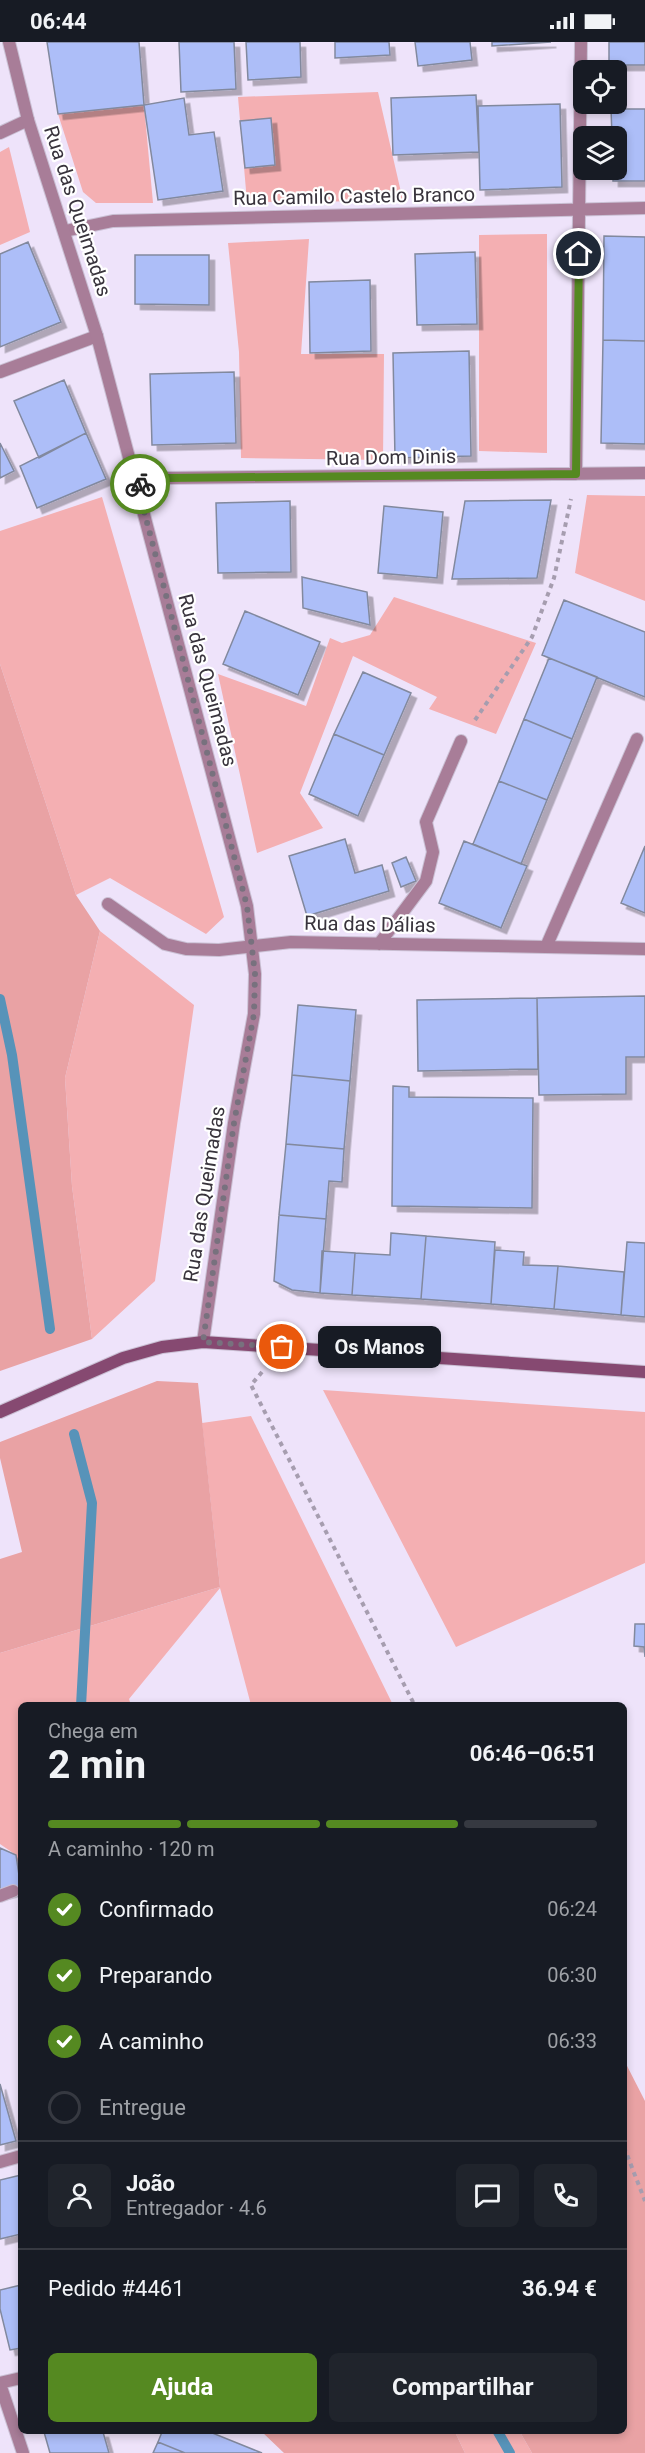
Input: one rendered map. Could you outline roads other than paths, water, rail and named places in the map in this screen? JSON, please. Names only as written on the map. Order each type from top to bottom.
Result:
[{"type":"main road","points":[[0,1412],[123,1358],[162,1347],[203,1342],[645,1372]]},
{"type":"street","name":"Rua das Queimadas","points":[[9,42],[28,120],[97,336],[247,906],[253,947],[254,1014],[234,1123],[203,1342]]},
{"type":"street","points":[[576,474],[581,42]]},
{"type":"street","points":[[0,133],[28,120]]},
{"type":"street","name":"Rua Camilo Castelo Branco","points":[[65,231],[113,221],[645,208]]},
{"type":"street","points":[[0,372],[97,336]]},
{"type":"street","name":"Rua Dom Dinis","points":[[137,484],[165,478],[645,473]]},
{"type":"street","points":[[546,947],[638,739]]},
{"type":"street","points":[[379,944],[426,881],[433,852],[426,822],[461,741]]},
{"type":"street","name":"Rua das Dálias","points":[[108,904],[165,944],[186,949],[219,951],[291,942],[645,949]]},
{"type":"street","points":[[0,1896],[13,1891]]},
{"type":"street","points":[[0,2162],[18,2157]]},
{"type":"street","points":[[18,2379],[0,2384],[23,2453]]},
{"type":"waterway","points":[[0,999],[12,1055],[50,1329]]},
{"type":"waterway","points":[[74,1434],[92,1503],[81,1702]]},
{"type":"waterway","points":[[499,2434],[510,2453]]},
{"type":"place","name":"Os Manos","points":[[282,1347]]}]
